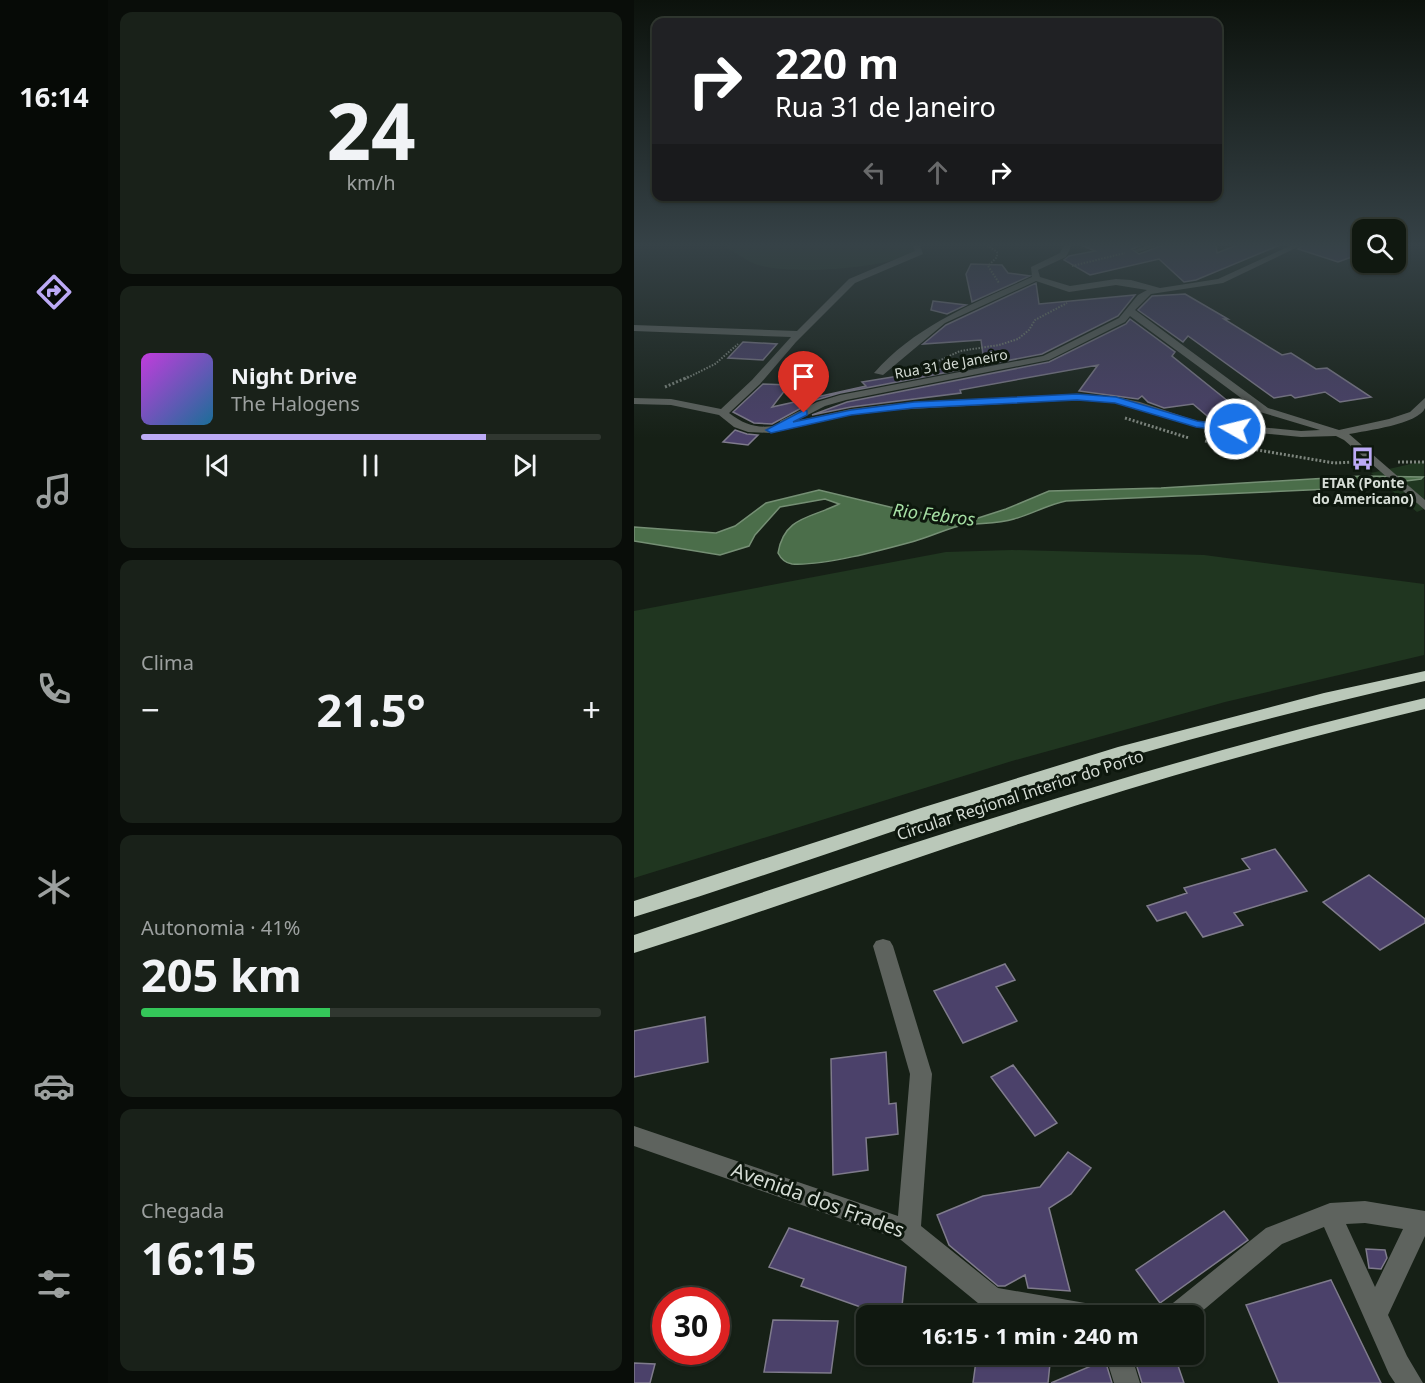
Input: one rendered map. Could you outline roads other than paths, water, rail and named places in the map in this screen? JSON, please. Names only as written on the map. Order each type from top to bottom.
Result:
[{"type":"highway","name":"Circular Regional Interior do Porto","points":[[634,909],[988,793],[1249,717],[1424,676]]},
{"type":"highway","name":"Circular Regional Interior do Porto","points":[[634,944],[1154,774],[1256,744],[1424,703]]},
{"type":"street","points":[[723,413],[756,382],[823,310]]},
{"type":"street","points":[[879,373],[942,321],[969,310]]},
{"type":"street","points":[[1130,311],[1264,410],[1282,418],[1338,433],[1351,441],[1389,468],[1399,483],[1424,507]]},
{"type":"street","name":"Rua 31 de Janeiro","points":[[771,430],[821,404],[844,397],[1046,358],[1122,320],[1130,311]]},
{"type":"street","points":[[634,328],[799,334]]},
{"type":"street","points":[[634,401],[671,402],[723,413],[745,427],[771,430],[851,412],[914,405],[1077,397],[1116,400],[1196,424],[1301,434],[1338,433],[1404,418],[1414,414],[1424,402]]},
{"type":"street","points":[[883,946],[921,1074],[909,1231]]},
{"type":"street","name":"Avenida dos Frades","points":[[634,1136],[909,1231],[993,1299],[1028,1305]]},
{"type":"street","points":[[1190,1305],[1274,1236],[1330,1214],[1364,1212],[1422,1221],[1376,1313]]},
{"type":"street","points":[[1330,1214],[1398,1365],[1410,1383]]},
{"type":"street","points":[[1121,1365],[1127,1383]]},
{"type":"water","name":"Rio Febros","points":[[1362,476],[1423,477],[1352,488],[1066,501],[1007,521],[959,526],[870,553],[820,563],[790,563],[778,553],[781,541],[793,525],[839,504],[825,499],[780,507],[755,535],[749,546],[720,555],[634,541],[634,527],[716,533],[735,526],[766,503],[819,490],[890,507],[953,518],[975,519],[1049,491],[1161,488]]},
{"type":"place","name":"ETAR (Ponte do Americano)","points":[[1363,459]]}]
